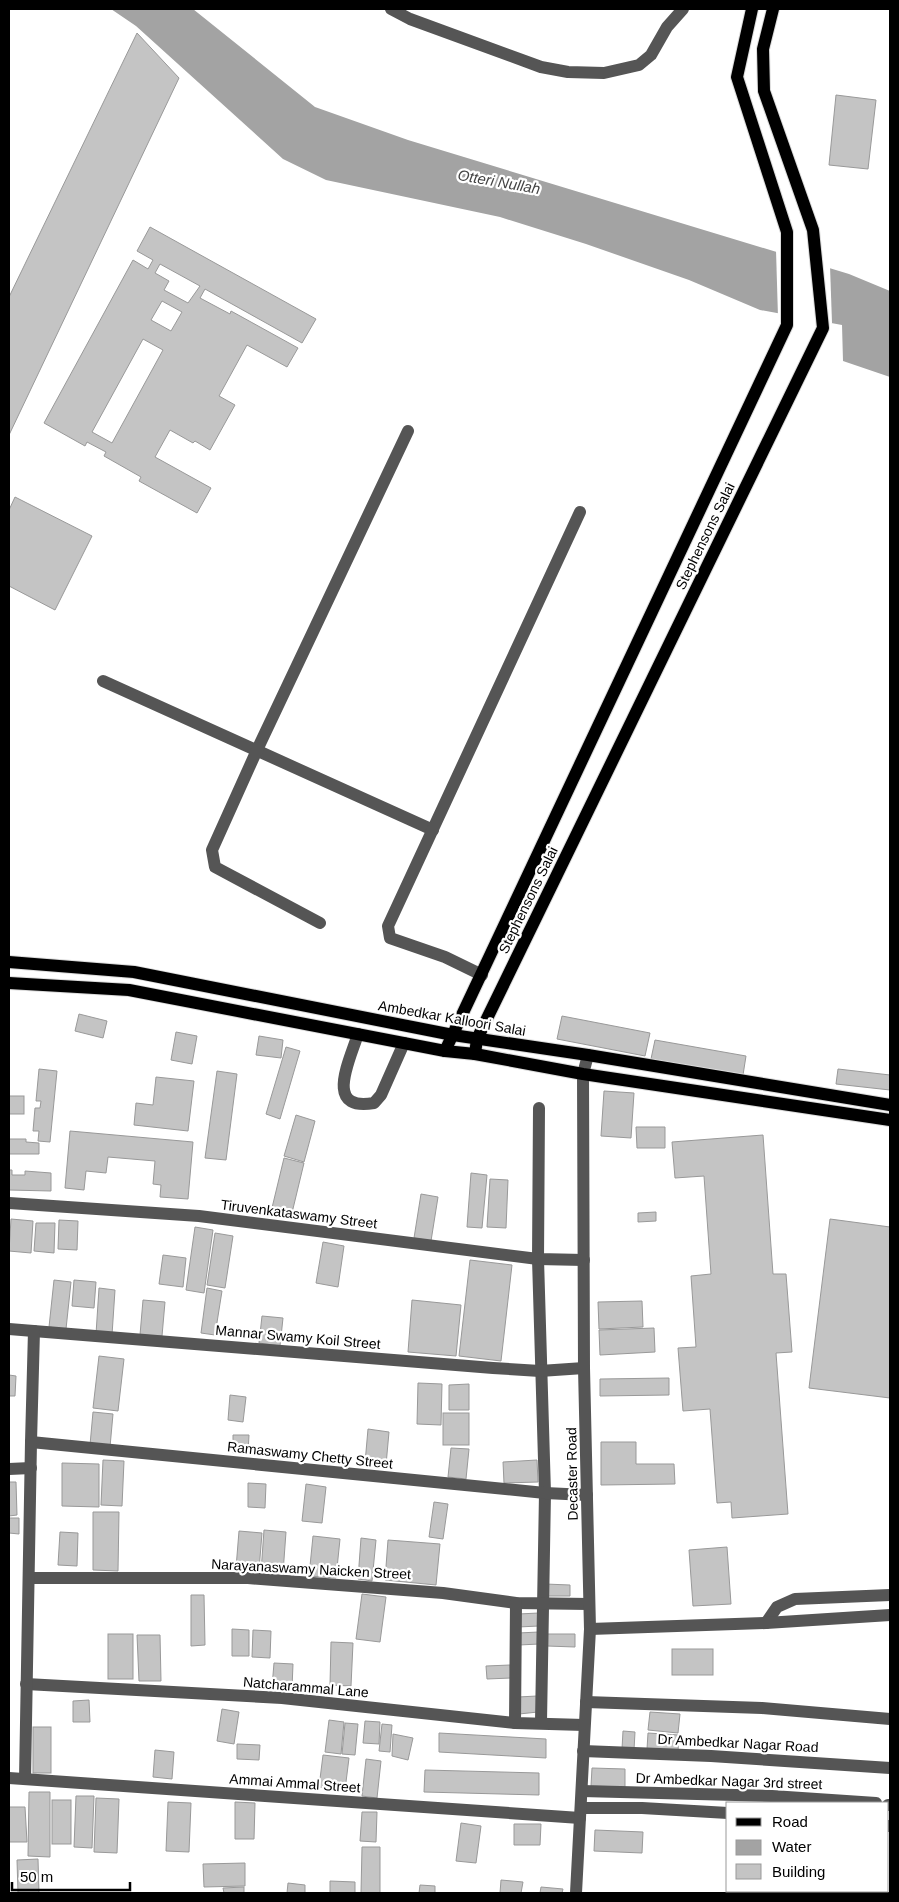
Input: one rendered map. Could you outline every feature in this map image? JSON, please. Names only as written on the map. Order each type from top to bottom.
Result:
[{"type":"main road","name":"Stephensons Salai","points":[[445,1051],[787,325],[787,232],[737,78],[752,9]]},
{"type":"main road","name":"Stephensons Salai","points":[[475,1054],[477,1039],[823,328],[813,230],[764,91],[763,49],[772,9]]},
{"type":"main road","name":"Ambedkar Kalloori Salai","points":[[9,962],[134,972],[453,1035],[588,1055],[890,1105]]},
{"type":"main road","points":[[9,983],[129,990],[445,1051],[475,1054],[583,1074],[890,1120]]},
{"type":"street","points":[[391,9],[410,19],[541,67],[568,72],[604,74],[639,65],[651,55],[667,27],[682,9]]},
{"type":"street","points":[[320,923],[215,867],[212,850],[257,750],[408,431]]},
{"type":"street","points":[[482,975],[445,957],[390,938],[388,926],[580,512]]},
{"type":"street","points":[[103,681],[432,830]]},
{"type":"street","points":[[358,1034],[343,1084],[344,1095],[349,1101],[356,1103],[374,1102],[381,1095],[404,1043]]},
{"type":"street","name":"Decaster Road","points":[[576,1893],[590,1630],[584,1368],[583,1074],[588,1055]]},
{"type":"street","points":[[539,1108],[538,1259],[545,1493],[541,1722]]},
{"type":"street","name":"Tiruvenkataswamy Street","points":[[9,1202],[199,1216],[538,1259],[584,1260]]},
{"type":"street","name":"Mannar Swamy Koil Street","points":[[9,1329],[540,1370],[584,1368]]},
{"type":"street","points":[[25,1779],[34,1331]]},
{"type":"street","name":"Ramaswamy Chetty Street","points":[[31,1442],[545,1493],[587,1494]]},
{"type":"street","points":[[9,1469],[31,1468]]},
{"type":"street","name":"Narayanaswamy Naicken Street","points":[[30,1578],[248,1578],[443,1592],[516,1603],[589,1604]]},
{"type":"street","points":[[766,1623],[777,1608],[796,1599],[890,1595]]},
{"type":"street","points":[[515,1723],[516,1603]]},
{"type":"street","points":[[590,1630],[766,1623],[890,1615]]},
{"type":"street","name":"Natcharammal Lane","points":[[26,1684],[282,1698],[515,1723],[541,1722],[584,1725]]},
{"type":"street","points":[[586,1702],[762,1708],[890,1719]]},
{"type":"street","name":"Dr Ambedkar Nagar Road","points":[[583,1751],[710,1756],[890,1768]]},
{"type":"street","name":"Ammai Ammal Street","points":[[9,1778],[580,1813],[642,1808],[726,1813]]},
{"type":"street","name":"Dr Ambedkar Nagar 3rd street","points":[[582,1791],[772,1796],[861,1802]]},
{"type":"water","name":"Otteri Nullah","points":[[111,9],[193,9],[315,107],[408,140],[849,274],[890,291],[890,377],[843,361],[842,325],[760,310],[689,280],[586,244],[500,217],[326,180],[283,159],[136,26]]},
{"type":"pier","points":[[776,250],[830,266],[832,323],[818,323],[778,317]]},
{"type":"building","points":[[137,33],[179,78],[9,435],[9,297]]},
{"type":"building","points":[[836,95],[876,100],[868,169],[829,165]]},
{"type":"building","points":[[150,227],[316,319],[302,343],[205,289],[200,298],[230,314],[231,311],[298,348],[287,367],[247,345],[219,396],[235,405],[210,450],[170,430],[155,457],[211,488],[197,513],[139,481],[141,477],[104,456],[106,452],[87,442],[85,446],[44,423],[133,260],[148,269],[153,260],[137,251]],"holes":[[[160,264],[200,286],[188,303],[164,290],[169,281],[155,273]],[[162,301],[182,312],[171,331],[151,320]],[[143,339],[163,350],[112,443],[92,432]]]},
{"type":"building","points":[[15,497],[92,536],[55,610],[9,586],[9,510]]},
{"type":"building","points":[[79,1014],[107,1021],[103,1038],[75,1031]]},
{"type":"building","points":[[562,1016],[650,1033],[645,1056],[557,1039]]},
{"type":"building","points":[[176,1032],[197,1036],[192,1064],[171,1060]]},
{"type":"building","points":[[259,1036],[283,1040],[281,1058],[256,1055]]},
{"type":"building","points":[[655,1040],[746,1056],[743,1075],[651,1059]]},
{"type":"building","points":[[286,1047],[300,1051],[280,1119],[266,1114]]},
{"type":"building","points":[[39,1069],[57,1071],[50,1142],[38,1141],[39,1131],[33,1131],[35,1108],[40,1108],[41,1101],[36,1101]]},
{"type":"building","points":[[838,1069],[890,1075],[890,1090],[836,1084]]},
{"type":"building","points":[[217,1071],[237,1074],[226,1160],[205,1158]]},
{"type":"building","points":[[156,1077],[194,1081],[188,1131],[134,1125],[136,1103],[153,1105]]},
{"type":"building","points":[[604,1091],[634,1093],[631,1138],[601,1136]]},
{"type":"building","points":[[9,1096],[24,1096],[24,1114],[9,1114]]},
{"type":"building","points":[[296,1115],[315,1121],[304,1162],[284,1156]]},
{"type":"building","points":[[636,1127],[665,1127],[665,1148],[637,1148]]},
{"type":"building","points":[[70,1131],[193,1142],[188,1199],[160,1197],[161,1185],[153,1184],[155,1161],[108,1157],[106,1173],[86,1171],[84,1190],[65,1188]]},
{"type":"building","points":[[763,1135],[773,1274],[786,1274],[792,1352],[776,1353],[788,1514],[732,1518],[731,1502],[717,1503],[710,1409],[683,1411],[678,1348],[696,1347],[691,1276],[711,1274],[704,1176],[675,1178],[672,1142]]},
{"type":"building","points":[[9,1139],[26,1139],[26,1142],[39,1143],[39,1154],[9,1154]]},
{"type":"building","points":[[284,1158],[304,1163],[291,1217],[271,1212]]},
{"type":"building","points":[[9,1170],[12,1170],[12,1175],[25,1175],[25,1171],[51,1173],[51,1191],[9,1190]]},
{"type":"building","points":[[471,1173],[487,1175],[482,1228],[467,1227]]},
{"type":"building","points":[[490,1179],[508,1180],[506,1228],[487,1227]]},
{"type":"building","points":[[421,1194],[438,1197],[431,1241],[414,1238]]},
{"type":"building","points":[[656,1212],[656,1221],[638,1222],[638,1213]]},
{"type":"building","points":[[11,1219],[33,1221],[31,1253],[9,1251]]},
{"type":"building","points":[[830,1219],[890,1227],[890,1398],[809,1388]]},
{"type":"building","points":[[59,1220],[78,1221],[77,1250],[58,1249]]},
{"type":"building","points":[[36,1223],[55,1223],[54,1253],[34,1251]]},
{"type":"building","points":[[195,1227],[213,1230],[204,1293],[186,1290]]},
{"type":"building","points":[[215,1233],[233,1236],[225,1288],[207,1285]]},
{"type":"building","points":[[323,1242],[344,1246],[338,1287],[316,1283]]},
{"type":"building","points":[[163,1255],[186,1258],[183,1287],[159,1284]]},
{"type":"building","points":[[470,1260],[512,1265],[501,1361],[459,1356]]},
{"type":"building","points":[[54,1280],[71,1282],[66,1329],[49,1327]]},
{"type":"building","points":[[74,1280],[96,1282],[94,1308],[72,1306]]},
{"type":"building","points":[[99,1288],[115,1290],[112,1335],[96,1334]]},
{"type":"building","points":[[207,1288],[222,1291],[215,1335],[201,1333]]},
{"type":"building","points":[[143,1300],[165,1302],[162,1336],[140,1335]]},
{"type":"building","points":[[412,1300],[461,1305],[456,1356],[408,1352]]},
{"type":"building","points":[[642,1301],[643,1327],[599,1329],[598,1302]]},
{"type":"building","points":[[262,1316],[283,1318],[280,1346],[259,1343]]},
{"type":"building","points":[[654,1328],[655,1352],[600,1355],[599,1330]]},
{"type":"building","points":[[99,1356],[124,1359],[118,1411],[93,1408]]},
{"type":"building","points":[[9,1375],[16,1376],[15,1396],[9,1396]]},
{"type":"building","points":[[669,1378],[669,1395],[600,1396],[600,1379]]},
{"type":"building","points":[[418,1383],[442,1384],[441,1425],[417,1424]]},
{"type":"building","points":[[469,1384],[469,1410],[449,1410],[449,1385]]},
{"type":"building","points":[[230,1395],[246,1397],[243,1422],[228,1420]]},
{"type":"building","points":[[93,1412],[113,1414],[110,1447],[90,1445]]},
{"type":"building","points":[[443,1413],[469,1413],[469,1445],[443,1445]]},
{"type":"building","points":[[368,1429],[389,1432],[386,1465],[365,1463]]},
{"type":"building","points":[[233,1435],[249,1435],[248,1453],[233,1453]]},
{"type":"building","points":[[601,1442],[636,1442],[636,1464],[674,1464],[675,1484],[601,1485]]},
{"type":"building","points":[[451,1448],[469,1449],[466,1479],[448,1477]]},
{"type":"building","points":[[103,1460],[124,1461],[122,1506],[101,1505]]},
{"type":"building","points":[[537,1460],[538,1482],[504,1483],[503,1462]]},
{"type":"building","points":[[62,1463],[99,1464],[99,1507],[62,1506]]},
{"type":"building","points":[[9,1482],[16,1482],[17,1515],[9,1516]]},
{"type":"building","points":[[248,1483],[266,1484],[265,1508],[248,1507]]},
{"type":"building","points":[[306,1484],[326,1487],[322,1523],[302,1521]]},
{"type":"building","points":[[434,1502],[448,1504],[443,1539],[429,1537]]},
{"type":"building","points":[[93,1512],[119,1512],[118,1571],[93,1570]]},
{"type":"building","points":[[9,1518],[19,1518],[19,1534],[9,1533]]},
{"type":"building","points":[[264,1530],[286,1532],[283,1573],[261,1572]]},
{"type":"building","points":[[239,1531],[262,1533],[259,1570],[236,1568]]},
{"type":"building","points":[[60,1532],[78,1533],[77,1566],[58,1565]]},
{"type":"building","points":[[313,1536],[340,1539],[336,1578],[309,1576]]},
{"type":"building","points":[[361,1538],[376,1540],[372,1581],[358,1579]]},
{"type":"building","points":[[388,1540],[440,1544],[436,1585],[385,1580]]},
{"type":"building","points":[[727,1547],[731,1604],[693,1606],[689,1550]]},
{"type":"building","points":[[545,1584],[570,1585],[570,1596],[545,1596]]},
{"type":"building","points":[[362,1594],[386,1597],[380,1642],[356,1639]]},
{"type":"building","points":[[191,1595],[204,1595],[205,1645],[191,1646]]},
{"type":"building","points":[[539,1613],[539,1626],[518,1627],[518,1614]]},
{"type":"building","points":[[232,1629],[249,1630],[249,1656],[232,1656]]},
{"type":"building","points":[[253,1630],[271,1631],[270,1658],[252,1657]]},
{"type":"building","points":[[539,1632],[539,1644],[519,1645],[518,1633]]},
{"type":"building","points":[[108,1634],[133,1634],[133,1679],[108,1679]]},
{"type":"building","points":[[547,1634],[575,1634],[575,1647],[547,1646]]},
{"type":"building","points":[[137,1635],[160,1635],[161,1681],[139,1681]]},
{"type":"building","points":[[331,1642],[353,1643],[351,1686],[330,1685]]},
{"type":"building","points":[[672,1649],[713,1649],[713,1675],[672,1675]]},
{"type":"building","points":[[274,1663],[293,1664],[292,1688],[272,1687]]},
{"type":"building","points":[[510,1665],[511,1678],[487,1679],[486,1666]]},
{"type":"building","points":[[537,1696],[538,1712],[519,1714],[518,1697]]},
{"type":"building","points":[[89,1700],[90,1722],[73,1722],[73,1701]]},
{"type":"building","points":[[222,1709],[239,1712],[234,1744],[217,1741]]},
{"type":"building","points":[[650,1712],[680,1714],[678,1733],[648,1730]]},
{"type":"building","points":[[329,1720],[344,1722],[341,1754],[325,1752]]},
{"type":"building","points":[[365,1721],[380,1722],[379,1744],[363,1743]]},
{"type":"building","points":[[345,1723],[358,1724],[355,1755],[342,1754]]},
{"type":"building","points":[[382,1724],[392,1725],[390,1752],[379,1751]]},
{"type":"building","points":[[33,1727],[51,1727],[51,1773],[33,1773]]},
{"type":"building","points":[[623,1731],[635,1732],[634,1750],[622,1749]]},
{"type":"building","points":[[439,1733],[546,1739],[546,1758],[439,1752]]},
{"type":"building","points":[[648,1733],[679,1735],[678,1751],[647,1749]]},
{"type":"building","points":[[393,1734],[413,1738],[408,1760],[392,1756]]},
{"type":"building","points":[[237,1744],[260,1745],[259,1760],[237,1759]]},
{"type":"building","points":[[155,1750],[174,1752],[172,1779],[153,1777]]},
{"type":"building","points":[[323,1755],[349,1758],[345,1790],[319,1787]]},
{"type":"building","points":[[366,1759],[381,1761],[377,1798],[362,1796]]},
{"type":"building","points":[[592,1768],[625,1769],[625,1787],[591,1786]]},
{"type":"building","points":[[425,1770],[539,1773],[539,1795],[424,1792]]},
{"type":"building","points":[[29,1792],[50,1792],[50,1857],[28,1856]]},
{"type":"building","points":[[76,1796],[94,1796],[92,1848],[74,1847]]},
{"type":"building","points":[[96,1798],[119,1799],[117,1853],[94,1852]]},
{"type":"building","points":[[52,1800],[71,1800],[71,1844],[52,1844]]},
{"type":"building","points":[[168,1802],[191,1803],[189,1852],[166,1851]]},
{"type":"building","points":[[235,1802],[255,1803],[254,1839],[235,1839]]},
{"type":"building","points":[[9,1807],[25,1807],[27,1842],[9,1842]]},
{"type":"building","points":[[362,1812],[377,1812],[376,1842],[360,1841]]},
{"type":"building","points":[[461,1823],[481,1826],[476,1863],[456,1861]]},
{"type":"building","points":[[514,1824],[541,1824],[540,1845],[514,1845]]},
{"type":"building","points":[[595,1830],[643,1832],[642,1853],[594,1851]]},
{"type":"building","points":[[362,1847],[380,1847],[380,1893],[361,1893]]},
{"type":"building","points":[[38,1859],[39,1893],[18,1893],[17,1860]]},
{"type":"building","points":[[245,1863],[245,1886],[204,1887],[203,1864]]},
{"type":"building","points":[[501,1880],[523,1882],[521,1893],[500,1893]]},
{"type":"building","points":[[330,1881],[355,1882],[355,1893],[330,1893]]},
{"type":"building","points":[[288,1883],[305,1885],[305,1893],[287,1893]]},
{"type":"building","points":[[420,1885],[435,1886],[435,1893],[419,1893]]},
{"type":"building","points":[[244,1887],[244,1893],[224,1893],[223,1888]]},
{"type":"building","points":[[541,1887],[563,1889],[562,1893],[540,1893]]}]
